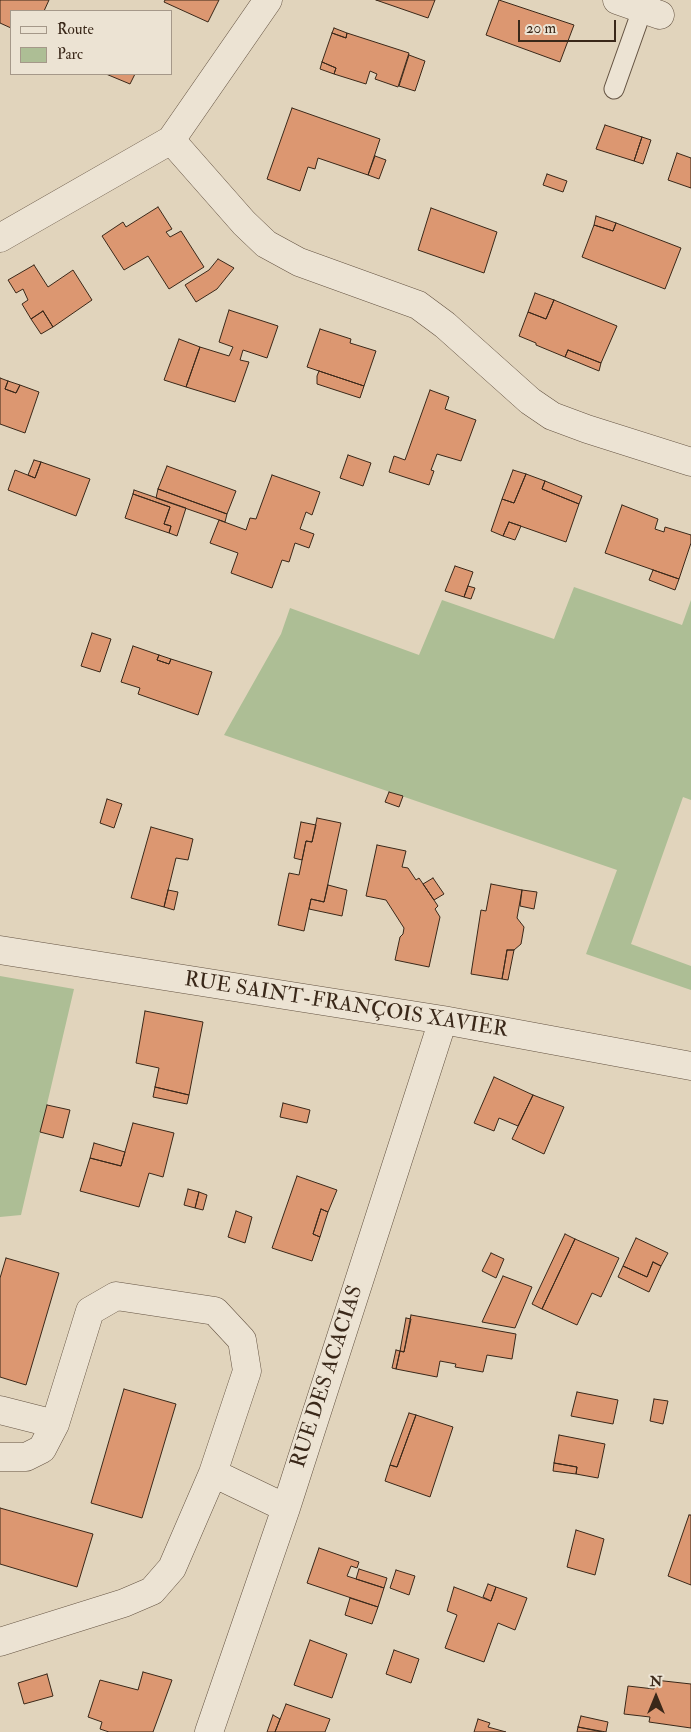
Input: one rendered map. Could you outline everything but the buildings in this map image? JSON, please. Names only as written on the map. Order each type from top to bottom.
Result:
[{"type":"street","points":[[0,238],[171,140],[268,0]]},
{"type":"street","points":[[617,0],[651,13]]},
{"type":"street","points":[[171,140],[266,244],[299,262],[418,305],[445,325],[530,401],[552,416],[691,462]]},
{"type":"street","name":"RUE SAINT-FRANÇOIS XAVIER","points":[[0,950],[444,1020],[691,1066]]},
{"type":"street","name":"RUE DES ACACIAS","points":[[209,1732],[286,1508],[444,1020]]},
{"type":"street","points":[[0,1457],[26,1457],[42,1449],[55,1424],[90,1311],[116,1296],[215,1311],[242,1340],[247,1371],[213,1473],[172,1568],[152,1591],[124,1603],[0,1642]]},
{"type":"street","points":[[0,1410],[55,1424]]},
{"type":"street","points":[[213,1473],[286,1508]]},
{"type":"lane","points":[[614,89],[651,13]]},
{"type":"green space","points":[[574,587],[682,625],[691,600],[691,800],[683,797],[631,944],[691,966],[691,990],[586,954],[617,870],[224,735],[281,634],[290,608],[419,655],[442,600],[554,639]]},
{"type":"green space","points":[[0,976],[74,989],[21,1215],[0,1217]]}]
